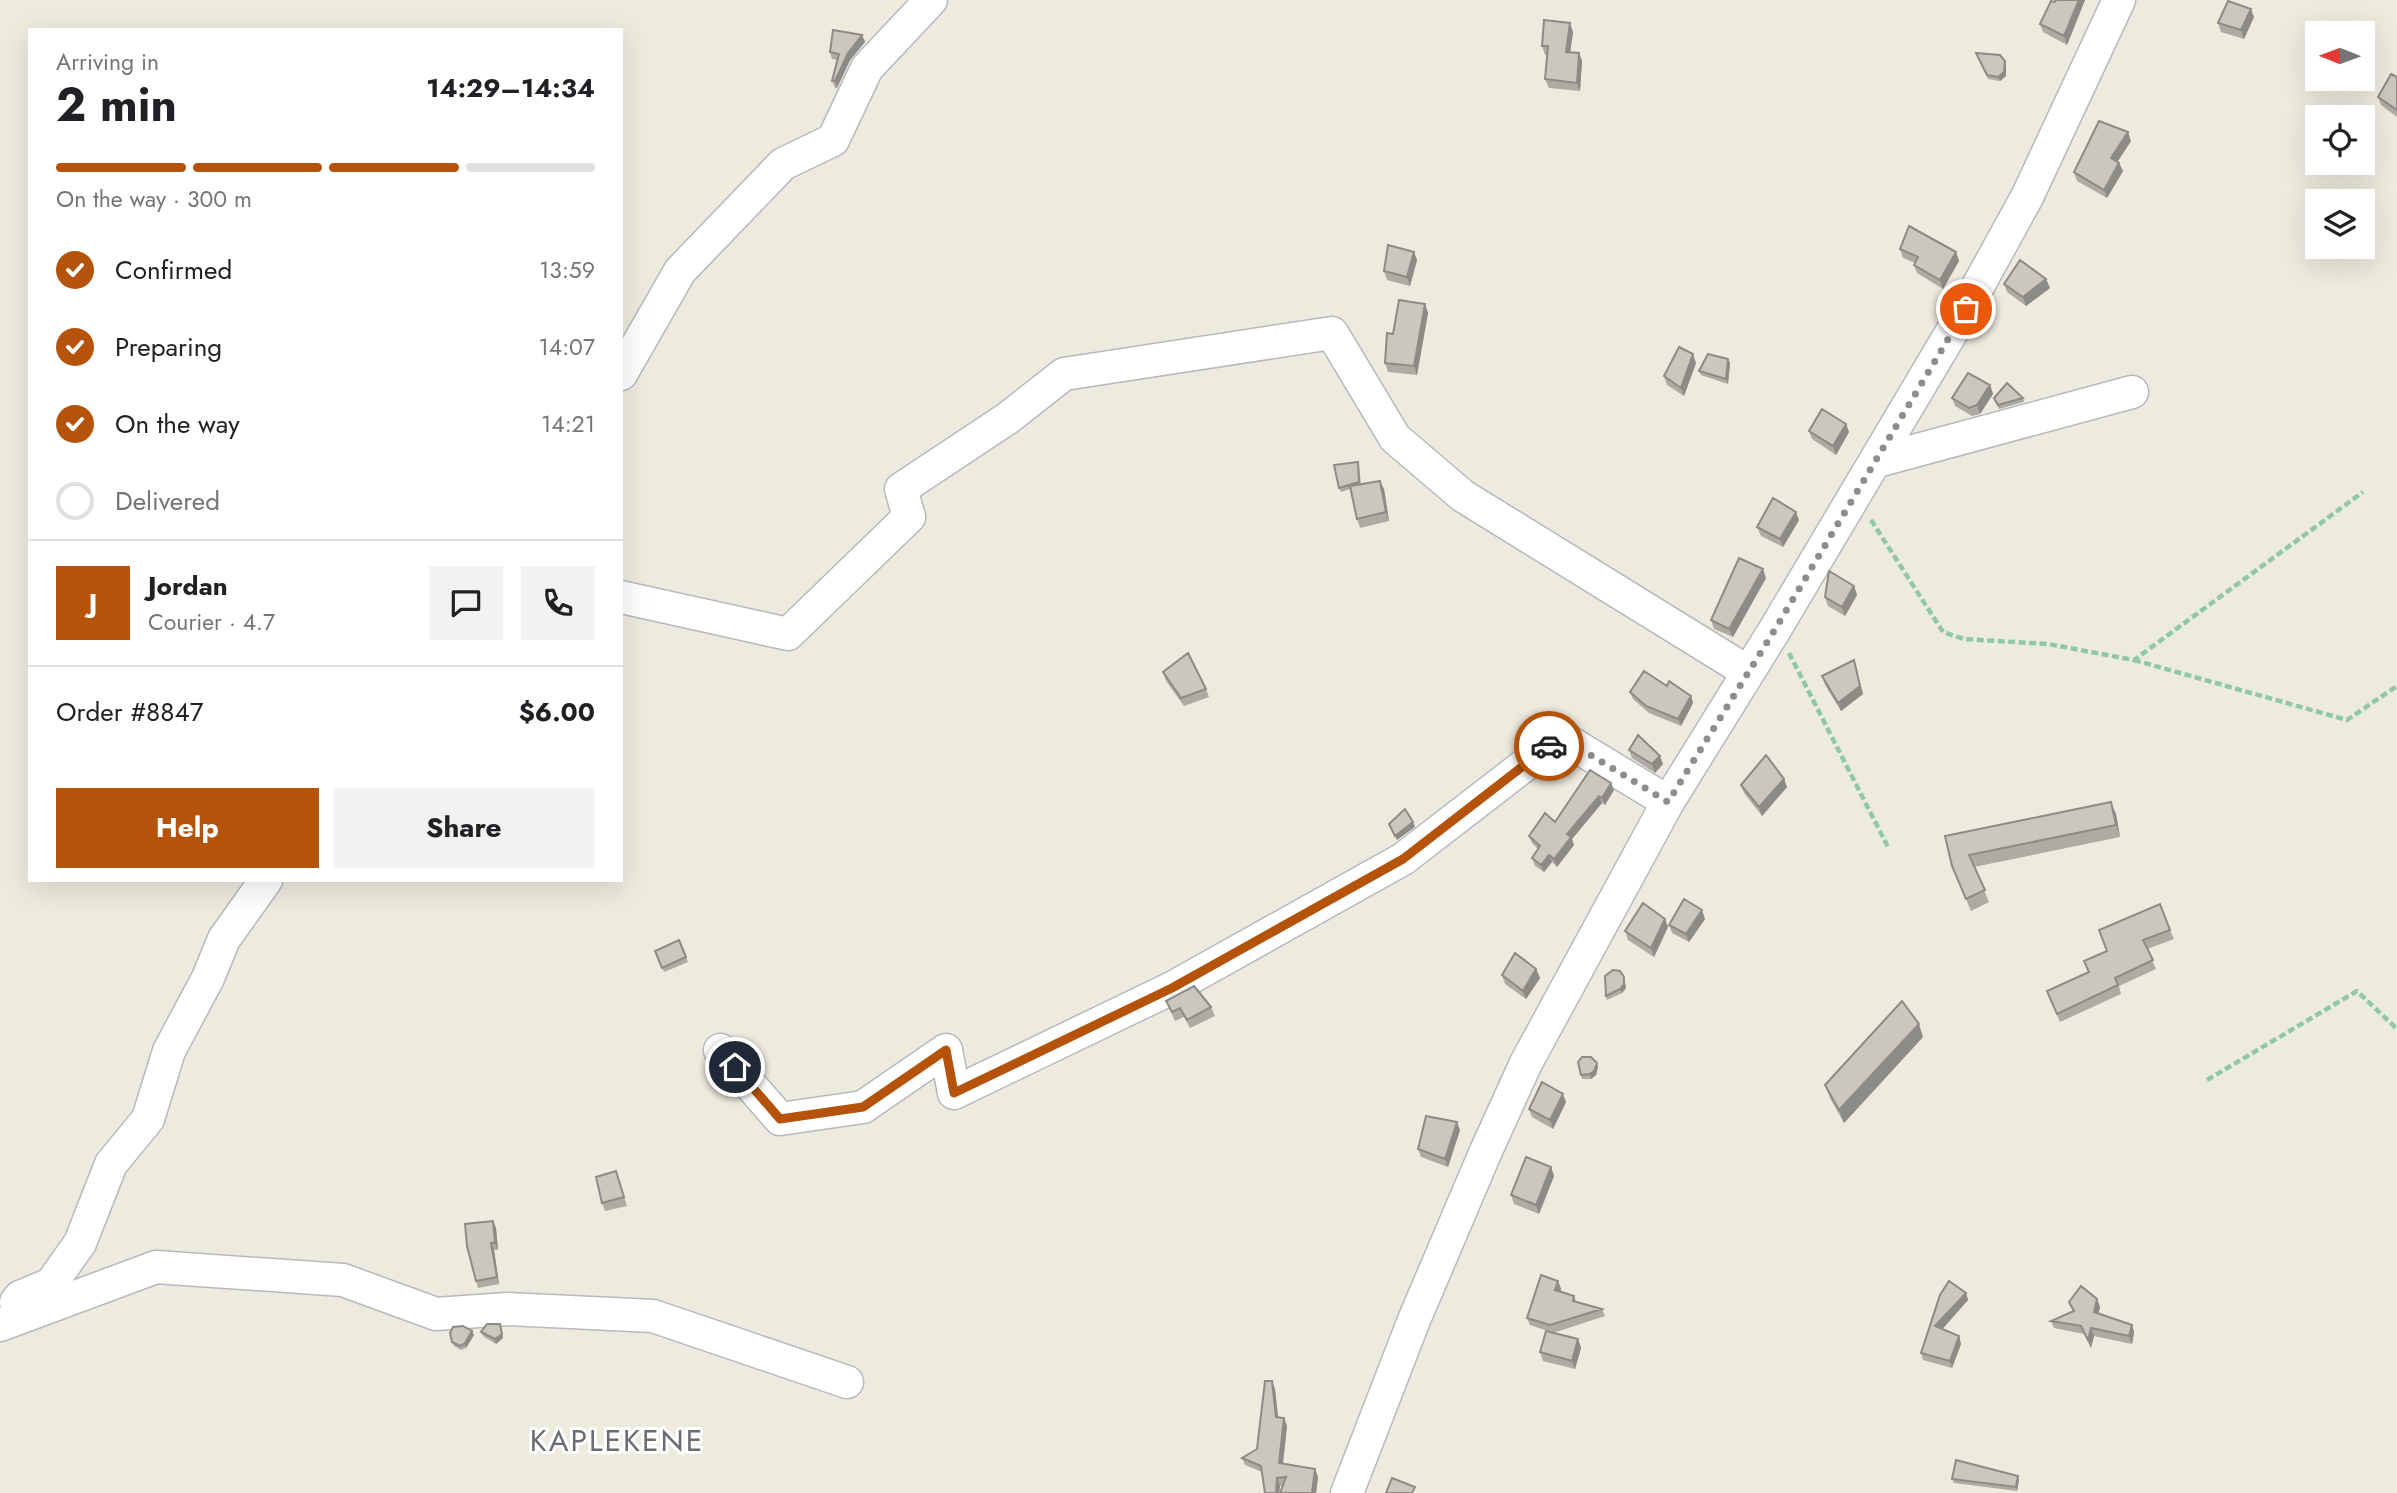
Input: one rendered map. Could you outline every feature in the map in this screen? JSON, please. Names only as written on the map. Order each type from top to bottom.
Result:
[{"type":"street","points":[[623,371],[680,271],[783,164],[833,140],[867,68],[931,0]]},
{"type":"street","points":[[1347,1493],[1414,1320],[1526,1063],[1668,802],[1877,461],[1966,309],[2027,197],[2119,0]]},
{"type":"street","points":[[623,597],[788,634],[909,517],[901,489],[1008,418],[1064,374],[1332,332],[1395,438],[1463,496],[1748,672]]},
{"type":"street","points":[[1877,461],[2133,392]]},
{"type":"street","points":[[720,1050],[780,1119],[863,1107],[946,1050],[954,1093],[1172,988],[1403,859],[1561,737],[1668,802]]},
{"type":"street","points":[[0,1323],[20,1297],[51,1284],[80,1243],[111,1164],[148,1119],[169,1051],[208,978],[224,939],[265,882]]},
{"type":"street","points":[[0,1323],[156,1267],[342,1280],[436,1314],[507,1310],[653,1316],[847,1382]]},
{"type":"path","points":[[2134,660],[2363,492]]},
{"type":"path","points":[[1855,496],[1943,632],[1964,639],[2048,644],[2134,660],[2347,720],[2397,686]]},
{"type":"path","points":[[1774,631],[1788,651],[1889,849]]},
{"type":"path","points":[[2207,1080],[2357,991],[2397,1030]]},
{"type":"building","points":[[2079,0],[2064,36],[2040,24],[2051,1]]},
{"type":"building","points":[[2228,1],[2251,9],[2241,30],[2218,23]]},
{"type":"building","points":[[1544,20],[1570,23],[1566,52],[1579,53],[1577,83],[1545,79],[1548,46],[1542,46]]},
{"type":"building","points":[[833,30],[862,35],[848,53],[835,81],[832,81],[839,54],[830,52]]},
{"type":"building","points":[[1976,53],[2000,55],[2005,61],[2004,72],[1998,77],[1987,75]]},
{"type":"building","points":[[2391,74],[2397,77],[2397,110],[2378,97]]},
{"type":"building","points":[[2099,121],[2128,132],[2111,158],[2119,163],[2104,190],[2074,172]]},
{"type":"building","points":[[1909,226],[1956,252],[1940,280],[1914,265],[1918,257],[1900,249]]},
{"type":"building","points":[[1388,245],[1414,252],[1407,277],[1384,271]]},
{"type":"building","points":[[2020,260],[2046,279],[2023,297],[2004,284]]},
{"type":"building","points":[[1399,300],[1425,304],[1414,366],[1385,363],[1387,333],[1393,334]]},
{"type":"building","points":[[1679,347],[1693,354],[1681,388],[1664,376]]},
{"type":"building","points":[[1708,354],[1728,359],[1726,379],[1699,371]]},
{"type":"building","points":[[1968,373],[1990,385],[1977,405],[1969,408],[1952,398]]},
{"type":"building","points":[[2007,383],[2023,398],[1998,405],[1994,398]]},
{"type":"building","points":[[1822,409],[1846,424],[1833,446],[1809,431]]},
{"type":"building","points":[[1358,462],[1359,482],[1339,488],[1334,465]]},
{"type":"building","points":[[1380,481],[1386,512],[1357,519],[1350,486]]},
{"type":"building","points":[[1773,498],[1796,512],[1780,539],[1757,527]]},
{"type":"building","points":[[1739,558],[1763,569],[1729,629],[1711,620]]},
{"type":"building","points":[[1829,571],[1854,586],[1842,607],[1825,597]]},
{"type":"building","points":[[1188,653],[1206,689],[1181,698],[1163,672]]},
{"type":"building","points":[[1854,660],[1860,686],[1838,703],[1822,676]]},
{"type":"building","points":[[1644,671],[1667,686],[1669,681],[1691,696],[1678,719],[1646,706],[1630,692]]},
{"type":"building","points":[[1638,735],[1660,756],[1652,764],[1629,750]]},
{"type":"building","points":[[1766,755],[1784,779],[1759,807],[1741,785]]},
{"type":"building","points":[[1590,770],[1611,783],[1602,798],[1599,796],[1567,834],[1571,837],[1554,859],[1549,855],[1541,865],[1532,858],[1540,846],[1529,836],[1545,813],[1555,822]]},
{"type":"building","points":[[2111,802],[2116,825],[1969,855],[1985,890],[1966,899],[1952,866],[1945,836]]},
{"type":"building","points":[[1405,809],[1413,822],[1395,836],[1389,824]]},
{"type":"building","points":[[1684,899],[1702,910],[1686,934],[1669,925]]},
{"type":"building","points":[[1643,903],[1665,919],[1651,948],[1625,931]]},
{"type":"building","points":[[2160,904],[2170,930],[2143,940],[2153,960],[2115,978],[2118,985],[2057,1014],[2047,991],[2089,972],[2084,961],[2107,951],[2099,930]]},
{"type":"building","points":[[679,940],[686,957],[662,968],[655,951]]},
{"type":"building","points":[[1515,953],[1536,969],[1523,991],[1502,975]]},
{"type":"building","points":[[1613,970],[1620,971],[1624,984],[1606,996],[1605,976]]},
{"type":"building","points":[[1194,986],[1211,1007],[1187,1020],[1180,1008],[1172,1012],[1166,1001]]},
{"type":"building","points":[[1902,1001],[1919,1024],[1839,1110],[1825,1085]]},
{"type":"building","points":[[1582,1057],[1591,1057],[1597,1063],[1590,1074],[1581,1075],[1578,1062]]},
{"type":"building","points":[[1542,1082],[1563,1094],[1550,1120],[1529,1109]]},
{"type":"building","points":[[1426,1116],[1457,1122],[1445,1159],[1418,1149]]},
{"type":"building","points":[[1526,1157],[1551,1167],[1536,1205],[1511,1195]]},
{"type":"building","points":[[616,1171],[624,1197],[602,1203],[596,1177]]},
{"type":"building","points":[[493,1221],[495,1243],[491,1243],[497,1277],[476,1281],[467,1246],[465,1224]]},
{"type":"building","points":[[1541,1275],[1558,1281],[1555,1290],[1574,1296],[1573,1301],[1602,1309],[1550,1325],[1527,1318]]},
{"type":"building","points":[[1949,1281],[1966,1293],[1935,1326],[1959,1336],[1950,1361],[1921,1353],[1940,1295]]},
{"type":"building","points":[[2081,1286],[2097,1299],[2094,1312],[2132,1325],[2129,1336],[2091,1328],[2088,1340],[2081,1326],[2051,1321],[2074,1311],[2069,1302]]},
{"type":"building","points":[[487,1324],[500,1324],[502,1334],[495,1339],[481,1332]]},
{"type":"building","points":[[463,1326],[472,1331],[460,1346],[452,1342],[450,1333],[453,1327]]},
{"type":"building","points":[[1546,1331],[1578,1339],[1572,1361],[1540,1352]]},
{"type":"building","points":[[1265,1381],[1272,1381],[1276,1417],[1284,1418],[1279,1463],[1315,1469],[1312,1493],[1280,1493],[1286,1477],[1277,1478],[1276,1493],[1265,1493],[1261,1466],[1242,1458],[1257,1449]]},
{"type":"building","points":[[1956,1460],[2018,1476],[2016,1487],[1952,1479]]},
{"type":"building","points":[[1392,1478],[1415,1487],[1412,1493],[1386,1493]]},
{"type":"way so far","points":[[1549,746],[1561,737],[1668,802],[1774,631],[1966,309]]},
{"type":"district","name":"KAPLEKENE","points":[[617,1440]]},
{"type":"route","points":[[735,1067],[780,1119],[863,1107],[946,1050],[954,1093],[1172,988],[1403,859],[1549,746]]}]
